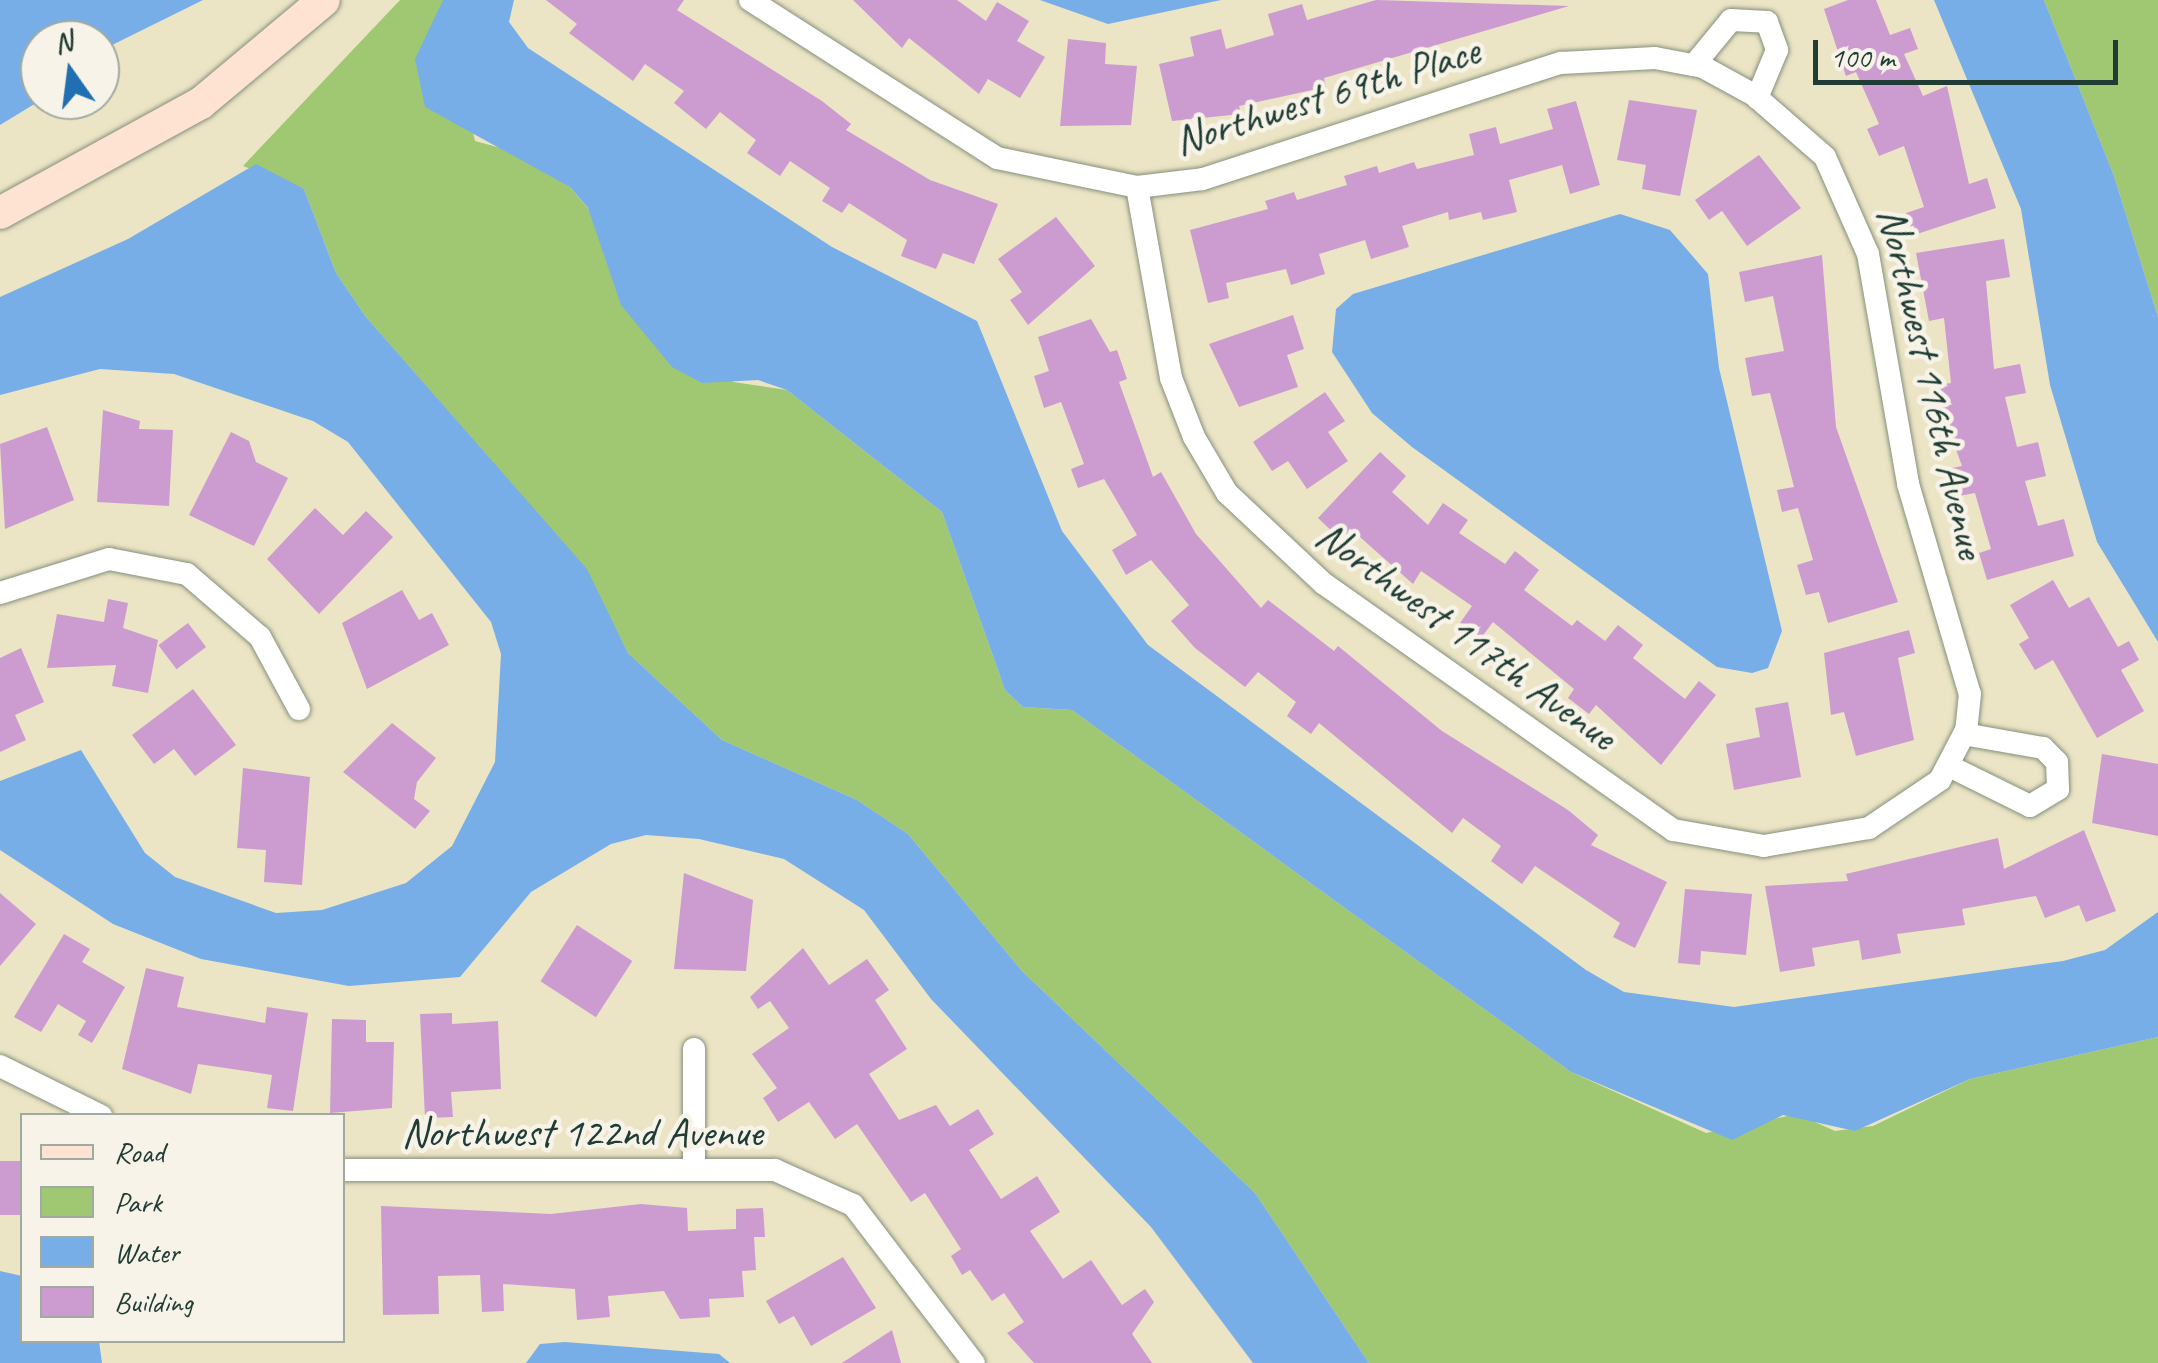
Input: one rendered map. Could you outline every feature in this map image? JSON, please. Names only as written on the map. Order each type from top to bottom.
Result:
[{"type":"street","points":[[0,213],[201,103],[324,0]]},
{"type":"street","name":"Northwest 69th Place","points":[[750,0],[997,158],[1137,187],[1202,179],[1560,63],[1609,56],[1694,66],[1728,80]]},
{"type":"street","points":[[1694,66],[1730,20],[1766,22],[1777,50],[1758,98]]},
{"type":"street","name":"Northwest 116th Avenue","points":[[1728,80],[1758,98],[1825,158],[1857,221],[1908,484],[1964,648],[1957,750]]},
{"type":"street","name":"Northwest 117th Avenue","points":[[1137,187],[1171,378],[1194,437],[1271,542],[1673,830],[1718,844],[1869,828],[1904,811],[1957,750]]},
{"type":"street","points":[[0,593],[108,558],[186,574],[260,636],[300,709]]},
{"type":"street","points":[[694,1049],[694,1164]]},
{"type":"street","points":[[0,1066],[94,1113]]},
{"type":"street","name":"Northwest 122nd Avenue","points":[[345,1170],[694,1164],[774,1170],[852,1205],[974,1363]]},
{"type":"green space","points":[[400,0],[443,0],[475,141],[519,153],[570,187],[733,382],[787,390],[942,512],[1005,690],[1023,707],[1072,710],[1571,1072],[1706,1133],[1797,1114],[1835,1131],[1873,1126],[1970,1079],[2158,1037],[2158,1363],[1369,1363],[1255,1193],[1022,971],[908,834],[857,800],[722,740],[628,653],[586,569],[366,317],[336,273],[304,189],[243,166]]},
{"type":"green space","points":[[2044,0],[2158,0],[2158,317],[2114,176]]},
{"type":"water","points":[[0,0],[203,0],[120,41],[120,20],[20,20],[20,113],[0,125]]},
{"type":"water","points":[[443,0],[514,0],[509,22],[528,48],[832,247],[977,321],[1062,531],[1148,645],[1586,970],[1624,992],[1734,1007],[2063,961],[2105,950],[2158,912],[2158,1037],[1970,1079],[1855,1131],[1783,1115],[1732,1140],[1571,1072],[1072,710],[1023,707],[1005,690],[942,512],[787,390],[758,380],[702,383],[672,367],[621,305],[588,208],[570,187],[425,107],[415,59]]},
{"type":"water","points":[[1040,0],[1221,0],[1108,24]]},
{"type":"water","points":[[1934,0],[2044,0],[2114,176],[2158,317],[2158,642],[2097,542],[2050,385],[2021,209]]},
{"type":"water","points":[[256,164],[304,189],[336,273],[366,317],[587,569],[628,653],[722,740],[857,800],[908,834],[1022,971],[1255,1193],[1369,1363],[1253,1363],[1151,1227],[931,999],[864,910],[784,859],[699,839],[646,835],[611,844],[531,892],[460,977],[349,986],[201,959],[113,924],[0,850],[0,781],[81,750],[145,853],[175,877],[276,913],[322,910],[406,883],[452,846],[495,762],[501,654],[491,622],[348,442],[313,421],[174,374],[100,369],[0,395],[0,297],[128,239]]},
{"type":"water","points":[[1620,214],[1670,230],[1708,274],[1719,368],[1782,631],[1768,668],[1752,673],[1717,667],[1412,447],[1372,413],[1332,352],[1336,309],[1353,294]]},
{"type":"water","points":[[0,1271],[20,1276],[20,1343],[99,1343],[102,1363],[0,1363]]},
{"type":"water","points":[[565,1342],[719,1354],[730,1363],[526,1363],[540,1344]]},
{"type":"building","points":[[546,0],[684,0],[677,10],[822,101],[851,124],[846,130],[930,180],[998,204],[974,264],[943,253],[936,269],[901,256],[907,240],[849,203],[842,213],[822,201],[830,188],[790,161],[780,176],[747,153],[756,140],[720,112],[706,129],[674,103],[684,91],[645,64],[633,81],[569,33],[577,24]]},
{"type":"building","points":[[853,0],[957,0],[986,21],[997,2],[1029,21],[1017,41],[1045,57],[1020,98],[988,79],[979,94],[909,38],[902,48]]},
{"type":"building","points":[[1376,0],[1569,6],[1324,78],[1326,87],[1239,106],[1241,114],[1172,121],[1159,64],[1194,56],[1190,37],[1221,29],[1226,49],[1274,35],[1268,14],[1302,4],[1307,20]]},
{"type":"building","points":[[1848,0],[1876,0],[1890,35],[1910,28],[1918,49],[1904,54],[1923,96],[1947,86],[1969,184],[1987,178],[1996,208],[1914,235],[1906,213],[1924,207],[1904,146],[1879,156],[1867,129],[1879,124],[1856,72],[1846,76],[1824,9]]},
{"type":"building","points":[[1068,39],[1106,43],[1105,64],[1137,66],[1131,125],[1060,126]]},
{"type":"building","points":[[1629,100],[1697,110],[1680,196],[1642,189],[1646,165],[1617,160]]},
{"type":"building","points":[[1576,101],[1600,185],[1570,194],[1562,165],[1509,180],[1517,212],[1483,220],[1481,212],[1449,220],[1448,212],[1402,226],[1409,247],[1371,259],[1365,240],[1319,254],[1325,274],[1291,285],[1286,269],[1226,283],[1229,298],[1208,303],[1190,230],[1268,209],[1265,201],[1294,192],[1297,200],[1347,185],[1344,176],[1377,166],[1379,173],[1414,162],[1417,169],[1474,155],[1469,134],[1496,127],[1500,144],[1553,129],[1547,109]]},
{"type":"building","points":[[1759,155],[1801,208],[1747,246],[1722,211],[1709,220],[1695,200]]},
{"type":"building","points":[[1056,217],[1095,266],[1028,325],[1010,300],[1022,292],[998,259]]},
{"type":"building","points":[[2004,239],[2010,277],[1986,281],[1994,369],[2020,364],[2026,393],[2005,397],[2017,447],[2038,442],[2046,476],[2025,481],[2038,526],[2064,519],[2074,556],[1987,580],[1979,553],[1991,549],[1975,493],[1959,496],[1952,468],[1962,466],[1933,386],[1951,383],[1944,318],[1929,321],[1916,253]]},
{"type":"building","points":[[1822,255],[1836,427],[1898,602],[1828,623],[1819,592],[1806,595],[1797,565],[1813,560],[1798,508],[1782,512],[1777,490],[1794,487],[1770,393],[1752,396],[1745,358],[1784,351],[1773,296],[1745,302],[1739,272]]},
{"type":"building","points":[[1293,315],[1304,349],[1287,355],[1298,387],[1239,407],[1209,344]]},
{"type":"building","points":[[1091,319],[1110,352],[1117,350],[1127,379],[1119,382],[1153,477],[1161,472],[1196,534],[1261,608],[1268,600],[1334,651],[1338,646],[1442,731],[1568,810],[1598,835],[1591,845],[1667,882],[1635,948],[1613,937],[1620,923],[1535,866],[1522,884],[1491,861],[1501,846],[1463,818],[1452,833],[1319,723],[1311,734],[1287,716],[1296,702],[1258,672],[1245,687],[1195,648],[1171,621],[1189,605],[1151,560],[1126,575],[1112,550],[1137,535],[1104,479],[1078,488],[1071,469],[1084,464],[1061,402],[1044,408],[1034,376],[1049,371],[1038,337]]},
{"type":"building","points":[[1325,392],[1345,421],[1328,432],[1348,461],[1307,489],[1288,461],[1272,471],[1253,442]]},
{"type":"building","points":[[103,410],[140,421],[139,429],[173,430],[169,506],[97,502]]},
{"type":"building","points":[[47,427],[74,500],[5,529],[0,444]]},
{"type":"building","points":[[231,432],[249,441],[256,462],[288,478],[254,546],[189,515]]},
{"type":"building","points":[[1380,452],[1406,476],[1392,492],[1428,525],[1443,503],[1468,520],[1459,533],[1505,564],[1515,551],[1539,570],[1524,590],[1572,626],[1577,620],[1605,641],[1618,625],[1643,645],[1633,658],[1685,699],[1699,681],[1716,695],[1661,765],[1596,705],[1589,714],[1568,698],[1574,689],[1493,622],[1481,638],[1460,623],[1472,606],[1421,571],[1413,584],[1352,530],[1342,541],[1318,518]]},
{"type":"building","points":[[315,508],[343,535],[366,511],[393,537],[319,614],[267,559]]},
{"type":"building","points":[[2053,580],[2069,608],[2089,597],[2118,647],[2129,641],[2139,660],[2121,670],[2144,711],[2097,738],[2053,660],[2035,670],[2019,644],[2029,638],[2010,605]]},
{"type":"building","points":[[402,590],[419,620],[432,613],[449,645],[367,689],[342,623]]},
{"type":"building","points":[[108,599],[128,603],[123,628],[158,640],[148,693],[112,686],[116,665],[47,668],[57,614],[104,622]]},
{"type":"building","points":[[188,623],[206,647],[177,669],[158,645]]},
{"type":"building","points":[[1909,630],[1915,653],[1898,658],[1914,740],[1856,756],[1844,712],[1831,715],[1824,653]]},
{"type":"building","points":[[21,648],[44,702],[15,715],[26,740],[0,752],[0,658]]},
{"type":"building","points":[[193,689],[236,745],[195,776],[174,749],[154,764],[132,735]]},
{"type":"building","points":[[1788,702],[1801,777],[1734,790],[1726,744],[1760,737],[1755,708]]},
{"type":"building","points":[[392,723],[436,758],[417,782],[414,799],[430,811],[415,829],[343,772]]},
{"type":"building","points":[[2102,754],[2158,764],[2158,836],[2092,823]]},
{"type":"building","points":[[243,768],[310,777],[302,885],[264,882],[266,850],[237,848]]},
{"type":"building","points":[[2084,830],[2116,911],[2086,922],[2079,905],[2045,918],[2036,896],[1962,909],[1965,925],[1897,934],[1901,953],[1862,960],[1859,940],[1812,948],[1815,966],[1780,972],[1765,886],[1848,881],[1846,874],[1998,838],[2004,869]]},
{"type":"building","points":[[684,873],[753,900],[746,971],[674,969]]},
{"type":"building","points":[[1685,889],[1752,894],[1746,955],[1701,951],[1700,965],[1678,963]]},
{"type":"building","points":[[0,893],[36,924],[0,966]]},
{"type":"building","points":[[577,925],[632,961],[596,1017],[541,981]]},
{"type":"building","points":[[64,934],[90,949],[82,962],[125,987],[92,1043],[78,1035],[86,1021],[58,1004],[41,1032],[14,1017]]},
{"type":"building","points":[[803,948],[829,985],[867,959],[889,990],[875,1000],[907,1049],[869,1074],[899,1120],[936,1105],[950,1126],[978,1109],[994,1134],[969,1150],[1001,1199],[1037,1176],[1060,1212],[1030,1231],[1063,1279],[1091,1260],[1122,1305],[1145,1289],[1154,1302],[1132,1334],[1152,1363],[1034,1363],[1007,1333],[1024,1322],[1004,1293],[992,1301],[970,1270],[962,1275],[951,1256],[961,1249],[925,1193],[911,1202],[857,1124],[835,1139],[809,1102],[778,1122],[763,1098],[777,1088],[752,1054],[789,1028],[770,1001],[758,1009],[750,997]]},
{"type":"building","points":[[146,968],[184,977],[177,1007],[265,1023],[267,1007],[308,1013],[293,1111],[267,1108],[272,1075],[198,1064],[191,1094],[122,1069]]},
{"type":"building","points":[[452,1013],[452,1024],[498,1021],[501,1089],[451,1092],[453,1117],[425,1118],[420,1014]]},
{"type":"building","points":[[332,1019],[366,1020],[366,1042],[394,1042],[392,1108],[330,1113]]},
{"type":"building","points":[[0,1161],[20,1161],[20,1215],[0,1215]]},
{"type":"building","points":[[641,1204],[687,1208],[688,1231],[736,1229],[736,1209],[763,1208],[765,1237],[754,1237],[756,1270],[742,1271],[744,1297],[709,1299],[710,1317],[680,1319],[664,1291],[608,1296],[610,1317],[577,1320],[575,1289],[503,1284],[504,1311],[482,1312],[480,1275],[438,1276],[439,1314],[383,1315],[381,1206],[551,1214]]},
{"type":"building","points":[[843,1257],[876,1308],[811,1346],[794,1316],[779,1324],[766,1301]]},
{"type":"building","points":[[892,1330],[901,1363],[842,1363]]}]
